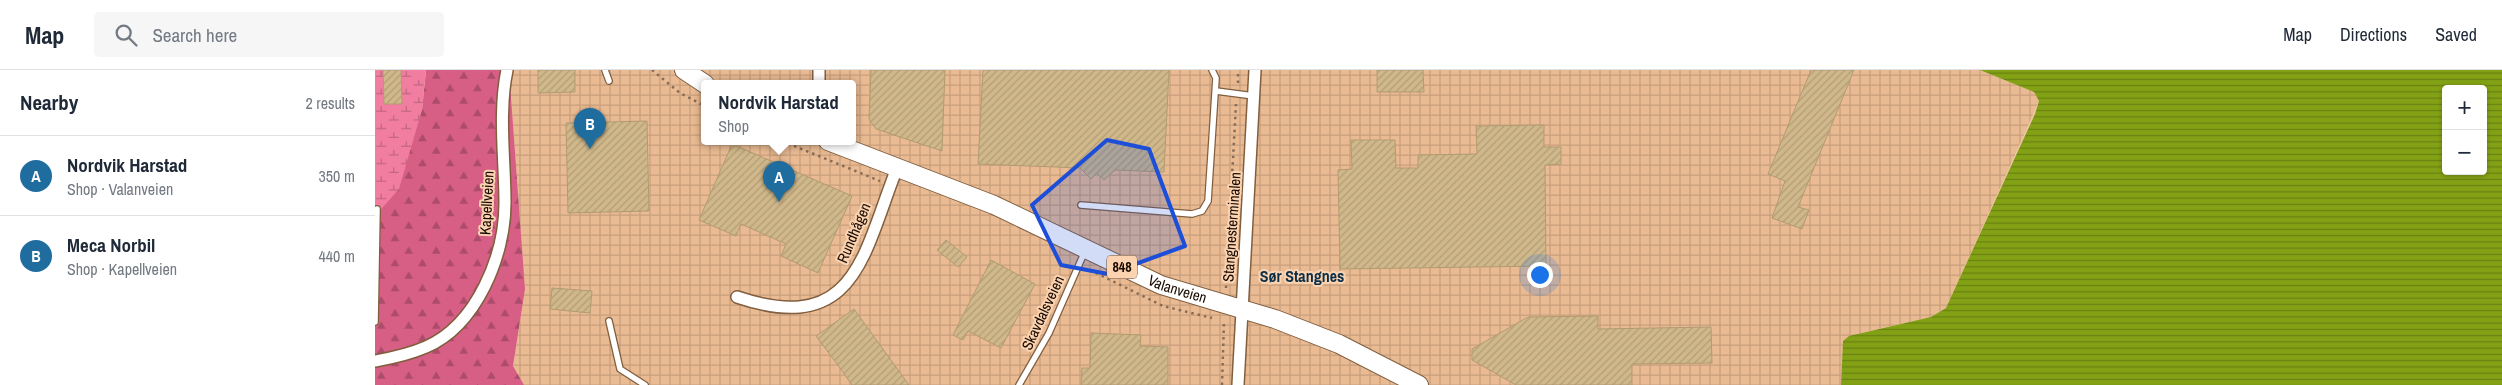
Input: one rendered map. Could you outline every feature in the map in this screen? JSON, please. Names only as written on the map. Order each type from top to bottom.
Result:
[{"type":"main road","points":[[684,70],[701,81]]},
{"type":"main road","name":"Valanveien","points":[[838,145],[994,204],[1082,257],[1161,285],[1233,314],[1275,319],[1339,344],[1419,385]]},
{"type":"street","name":"Kapellveien","points":[[375,361],[428,346],[449,332],[469,311],[488,282],[503,234],[505,206],[503,112],[507,70]]},
{"type":"street","name":"Stangnesterminalen","points":[[1238,385],[1233,314],[1255,70]]},
{"type":"street","name":"Rundhågen","points":[[737,297],[758,304],[800,306],[815,304],[844,288],[857,270],[897,168]]},
{"type":"lane","points":[[605,70],[609,81]]},
{"type":"lane","points":[[1081,205],[1192,214],[1202,211],[1208,201],[1216,78],[1212,70]]},
{"type":"lane","points":[[1215,91],[1254,96]]},
{"type":"lane","points":[[375,322],[377,314],[377,209]]},
{"type":"lane","name":"Skavdalsveien","points":[[1019,385],[1049,333],[1082,257]]},
{"type":"lane","points":[[609,321],[620,369],[645,385]]},
{"type":"path","points":[[653,70],[681,93],[701,104]]},
{"type":"path","points":[[1222,385],[1233,314],[1238,70]]},
{"type":"path","points":[[792,145],[891,184]]},
{"type":"path","points":[[1082,257],[1163,306],[1233,314]]},
{"type":"highlighted area","points":[[1107,140],[1149,149],[1185,246],[1108,274],[1061,265],[1032,205]]},
{"type":"shaded area","points":[[509,70],[1980,70],[2034,92],[2039,101],[1946,308],[1931,317],[1865,332],[1843,341],[1841,385],[524,385],[513,367],[525,289]]},
{"type":"shaded area","points":[[1980,70],[2502,70],[2502,385],[1841,385],[1843,341],[1849,336],[1931,317],[1946,308],[2035,114],[2039,101],[2034,92]]},
{"type":"green space","points":[[375,70],[426,70],[422,110],[399,189],[375,216]]},
{"type":"green space","points":[[426,70],[509,70],[525,289],[513,366],[524,385],[375,385],[375,216],[422,110]]},
{"type":"building","points":[[383,70],[401,70],[402,104],[384,104]]},
{"type":"building","points":[[538,70],[575,70],[575,92],[538,93]]},
{"type":"building","points":[[871,70],[945,70],[942,151],[876,129],[869,119]]},
{"type":"building","points":[[983,70],[1169,70],[1164,172],[1115,170],[1104,180],[1097,173],[1091,179],[1080,168],[978,164]]},
{"type":"building","points":[[1377,70],[1423,70],[1424,92],[1377,92]]},
{"type":"building","points":[[1811,70],[1854,70],[1798,207],[1809,210],[1802,229],[1772,218],[1785,181],[1768,174]]},
{"type":"building","points":[[647,121],[649,211],[568,213],[566,123]]},
{"type":"building","points":[[1544,125],[1544,147],[1561,147],[1561,164],[1545,165],[1546,266],[1340,269],[1338,170],[1352,169],[1351,140],[1395,140],[1396,168],[1418,168],[1418,155],[1477,154],[1476,126]]},
{"type":"building","points":[[732,145],[852,196],[818,273],[781,256],[786,244],[741,224],[736,236],[699,220]]},
{"type":"building","points":[[946,240],[967,257],[958,267],[937,250]]},
{"type":"building","points":[[991,260],[1035,284],[1001,348],[968,331],[963,340],[953,335]]},
{"type":"building","points":[[552,288],[592,291],[590,313],[550,309]]},
{"type":"building","points":[[854,309],[909,385],[852,385],[816,336]]},
{"type":"building","points":[[1598,316],[1598,329],[1711,327],[1712,363],[1632,364],[1632,385],[1516,385],[1472,360],[1472,349],[1528,317]]},
{"type":"building","points":[[1091,333],[1141,335],[1140,346],[1168,347],[1168,385],[1081,385],[1082,368],[1090,368]]},
{"type":"place","name":"Meca Norbil","points":[[590,149]]},
{"type":"place","name":"Nordvik Harstad","points":[[779,202]]},
{"type":"district","name":"Sør Stangnes","points":[[1302,276]]}]
